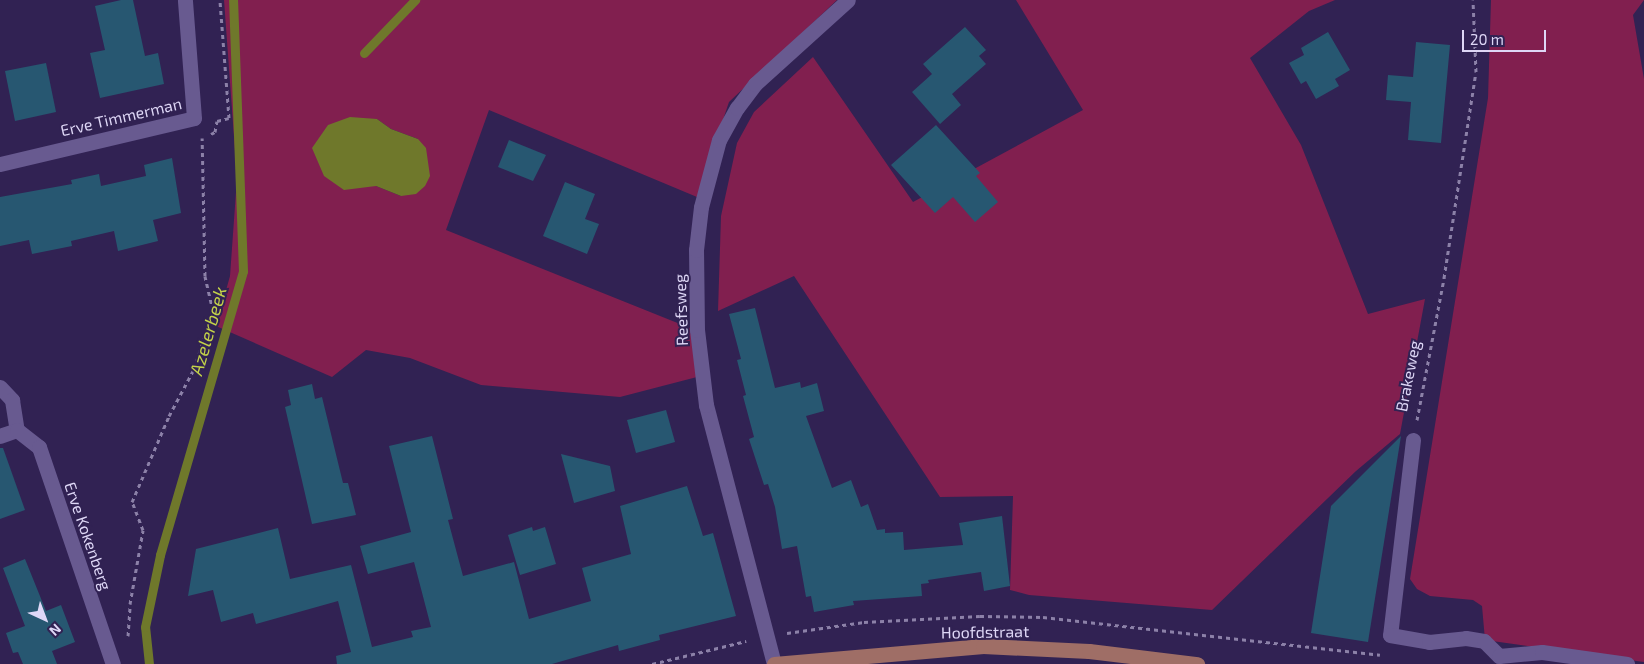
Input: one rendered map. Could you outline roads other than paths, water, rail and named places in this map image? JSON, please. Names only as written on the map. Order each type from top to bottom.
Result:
[{"type":"main road","name":"Hoofdstraat","points":[[774,664],[983,646],[1089,651],[1197,664]]},
{"type":"street","name":"Erve Timmerman","points":[[0,164],[194,118],[185,0]]},
{"type":"street","name":"Reefsweg","points":[[774,664],[706,405],[697,330],[696,250],[701,207],[719,140],[737,108],[755,84],[848,0]]},
{"type":"street","points":[[0,387],[12,400],[17,430],[0,436]]},
{"type":"street","name":"Erve Kokenberg","points":[[17,430],[39,447],[113,664]]},
{"type":"street","points":[[1413,440],[1390,635],[1429,642],[1466,638],[1484,641],[1498,660],[1542,652],[1626,664]]},
{"type":"waterway","name":"Azelerbeek","points":[[149,664],[145,627],[160,555],[243,271],[233,0]]},
{"type":"waterway","points":[[364,53],[415,0]]}]
